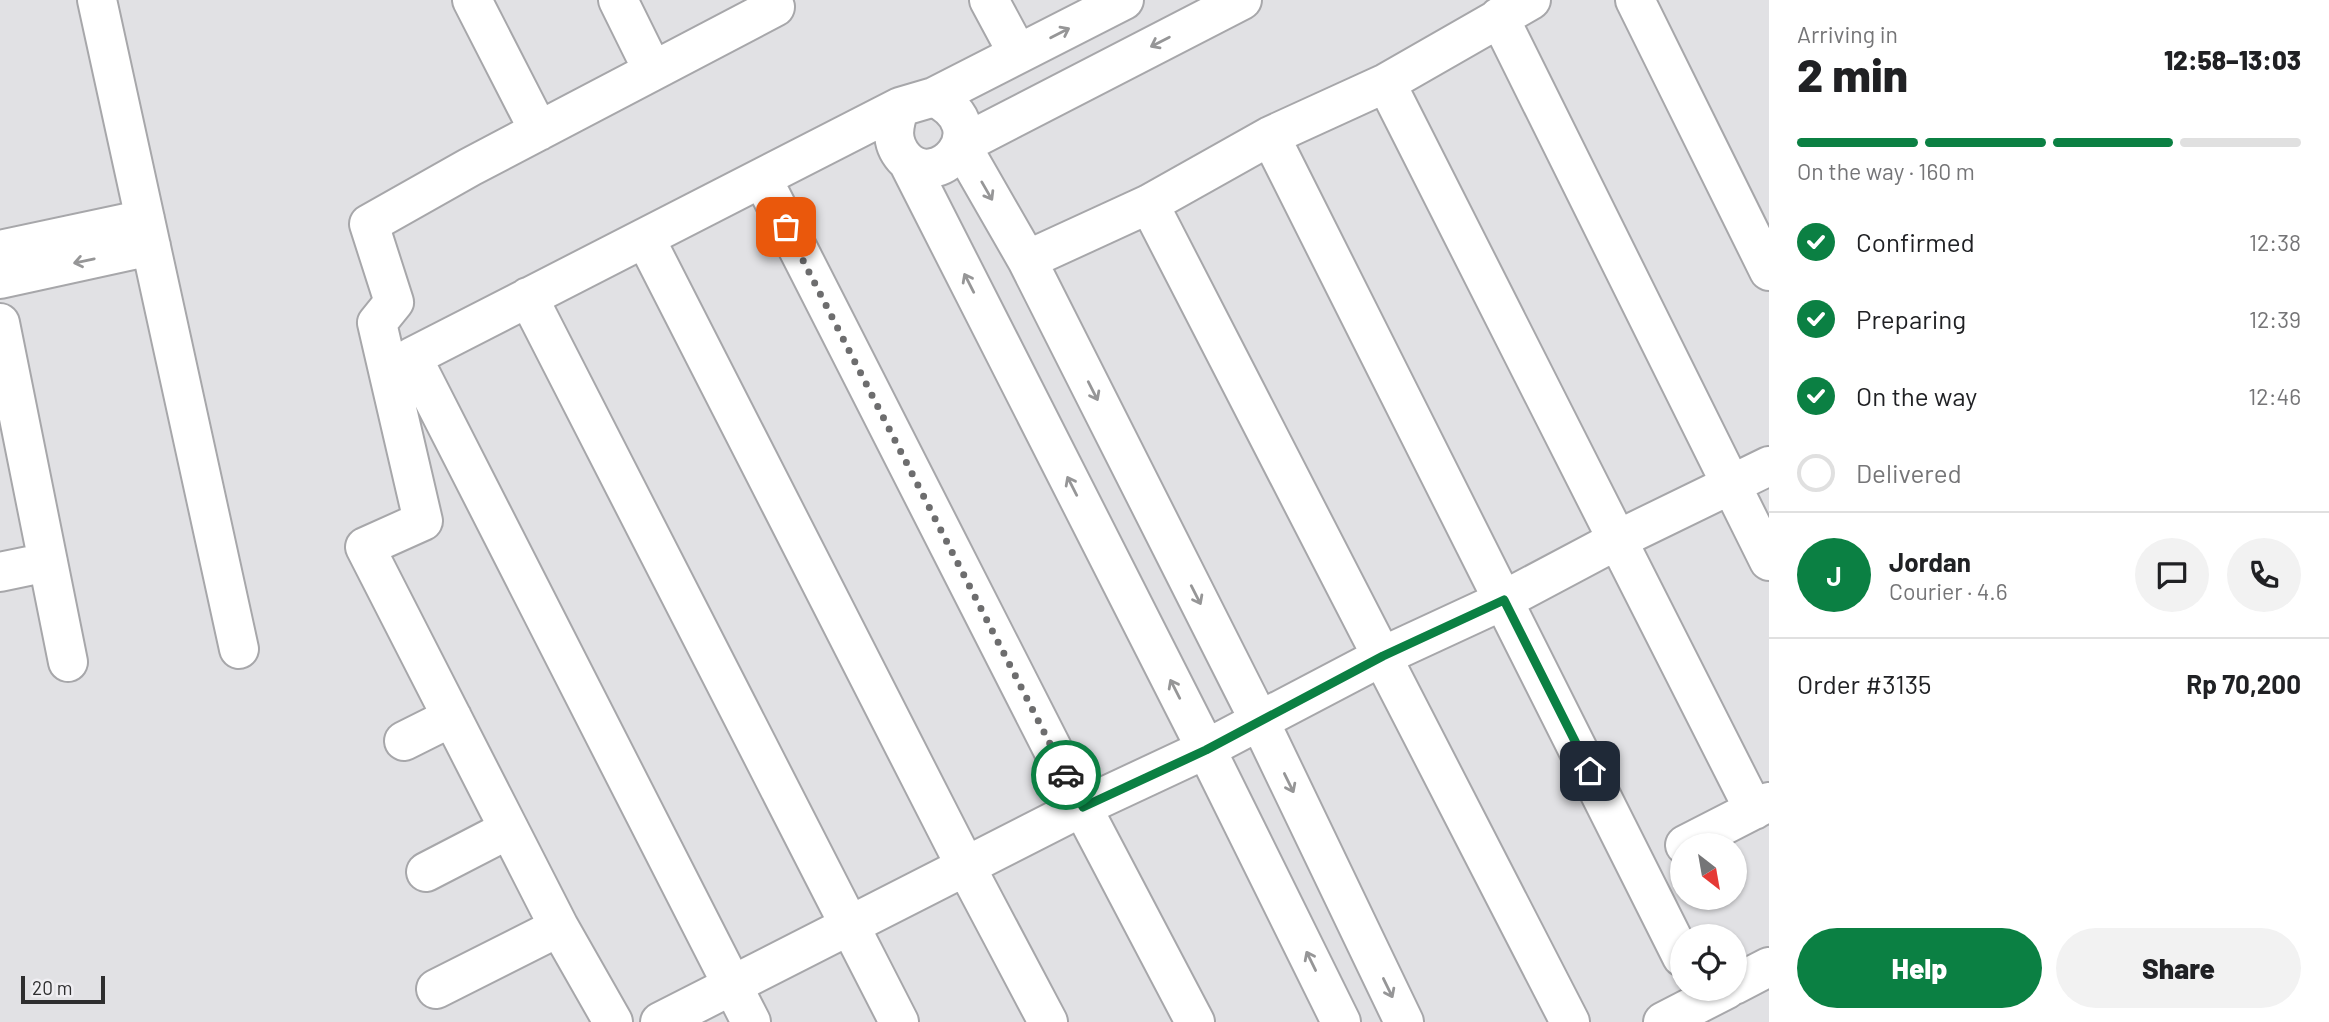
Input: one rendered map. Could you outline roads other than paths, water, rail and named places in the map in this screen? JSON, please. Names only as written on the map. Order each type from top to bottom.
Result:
[{"type":"street","points":[[97,0],[239,649]]},
{"type":"street","points":[[472,0],[539,131]]},
{"type":"street","points":[[618,0],[653,71]]},
{"type":"street","points":[[989,0],[1017,54]]},
{"type":"street","points":[[412,357],[762,178],[1124,0]]},
{"type":"street","points":[[961,145],[1189,12],[1242,0]]},
{"type":"street","points":[[1635,0],[1769,271]]},
{"type":"street","points":[[751,1022],[412,357],[369,224],[779,2]]},
{"type":"street","points":[[1027,260],[1149,204],[1270,136],[1387,83],[1515,8],[1730,485],[1769,561]]},
{"type":"street","points":[[1387,83],[1619,539],[1762,806],[1709,833]]},
{"type":"street","points":[[909,164],[934,168],[945,163],[961,145],[963,134],[955,111],[917,102]]},
{"type":"street","points":[[917,102],[893,133],[895,145],[909,164],[1341,1022]]},
{"type":"street","points":[[1270,136],[1670,933]]},
{"type":"street","points":[[961,145],[1027,260],[1260,722],[1404,1022]]},
{"type":"street","points":[[762,178],[1195,1022]]},
{"type":"street","points":[[1149,204],[1570,1022]]},
{"type":"street","points":[[0,250],[148,233]]},
{"type":"street","points":[[0,279],[148,233]]},
{"type":"street","points":[[645,238],[1048,1022]]},
{"type":"street","points":[[528,298],[899,1022]]},
{"type":"street","points":[[394,302],[377,323],[424,521],[366,547],[559,927],[613,1022]]},
{"type":"street","points":[[0,326],[13,453],[48,562],[68,662]]},
{"type":"street","points":[[660,1022],[1083,807],[1206,750],[1383,656],[1504,600],[1619,539],[1769,466]]},
{"type":"street","points":[[0,572],[48,562]]},
{"type":"street","points":[[404,741],[452,717]]},
{"type":"street","points":[[426,872],[509,830]]},
{"type":"street","points":[[1638,869],[1670,853]]},
{"type":"street","points":[[436,989],[559,927]]},
{"type":"street","points":[[1747,979],[1769,967]]},
{"type":"street","points":[[1663,1022],[1708,1001]]}]
